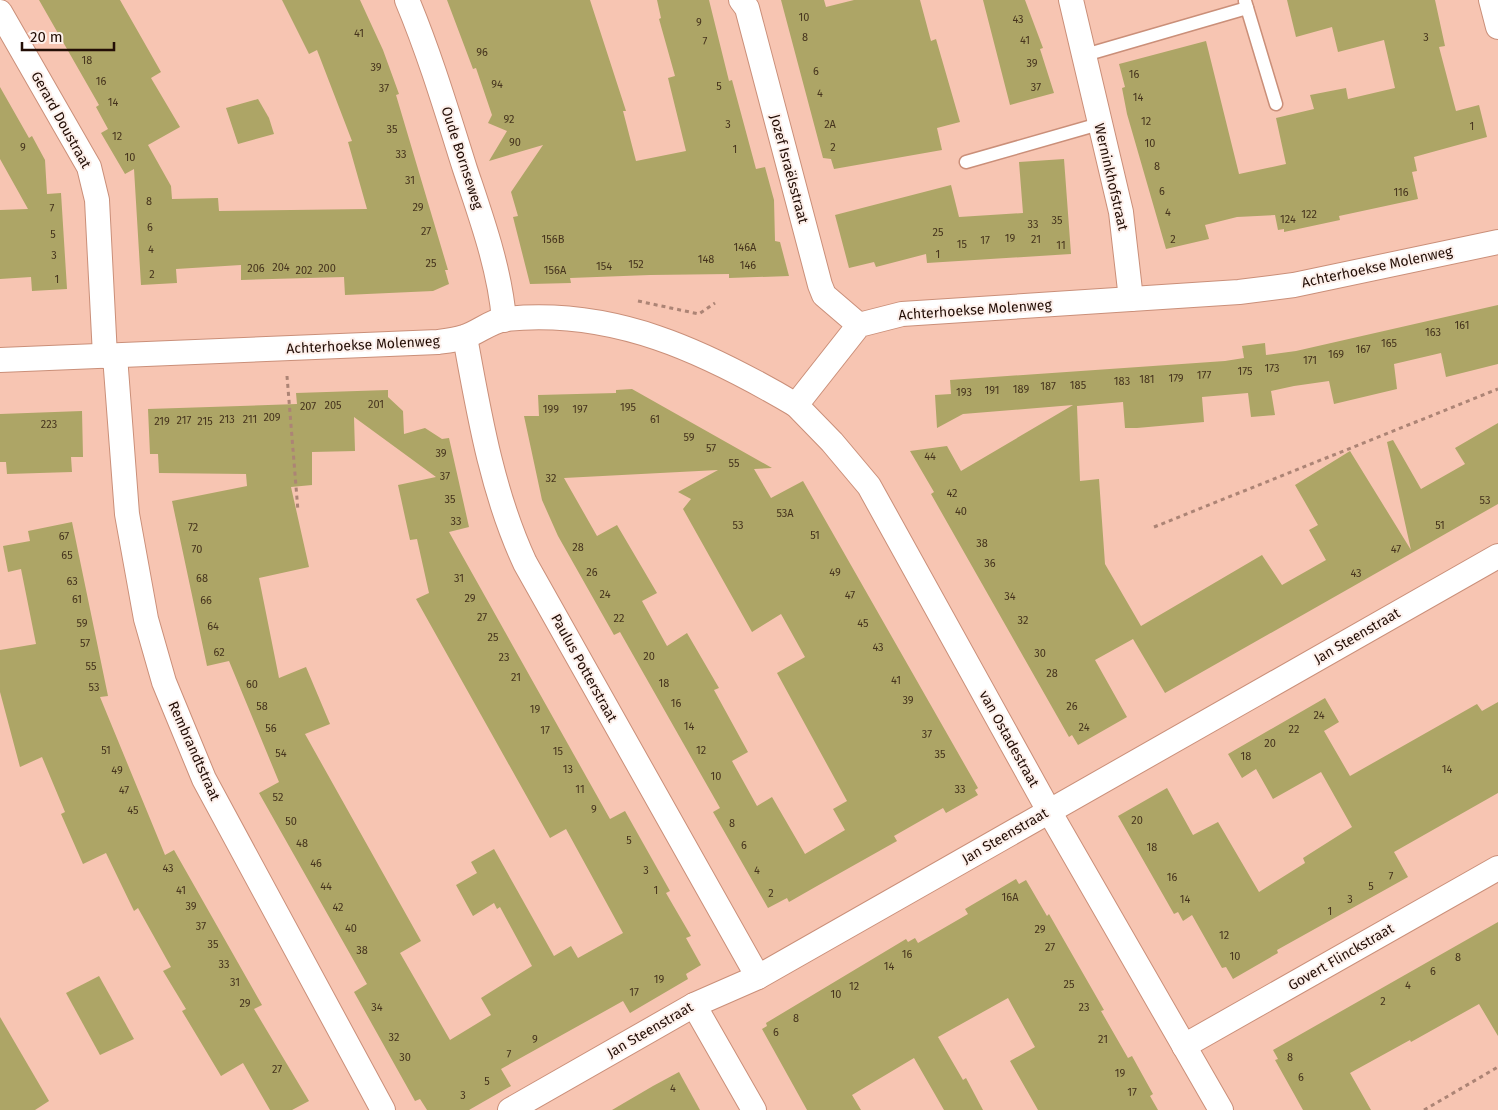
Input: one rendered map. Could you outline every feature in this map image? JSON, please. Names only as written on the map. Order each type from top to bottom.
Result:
[{"type":"street","name":"Oude Bornseweg","points":[[407,0],[442,97],[478,209],[502,296],[504,320]]},
{"type":"street","name":"Jozef Israëlsstraat","points":[[741,0],[747,8],[824,295],[859,326]]},
{"type":"street","name":"Werninkhofstraat","points":[[1071,0],[1121,212],[1131,299]]},
{"type":"street","points":[[1491,0],[1498,27]]},
{"type":"street","name":"Gerard Doustraat","points":[[0,12],[89,167],[94,182],[98,200],[110,356]]},
{"type":"street","name":"Achterhoekse Molenweg","points":[[859,326],[902,314],[1239,292],[1294,285],[1498,242]]},
{"type":"street","name":"Achterhoekse Molenweg","points":[[0,360],[438,342],[464,337],[484,326],[504,320],[540,318],[610,323],[654,336],[707,356],[796,405]]},
{"type":"street","points":[[796,405],[859,326]]},
{"type":"street","name":"Paulus Potterstraat","points":[[464,337],[499,500],[525,563],[758,977]]},
{"type":"street","name":"Rembrandtstraat","points":[[110,356],[127,514],[146,620],[164,682],[204,779],[383,1110]]},
{"type":"street","name":"van Ostadestraat","points":[[796,405],[832,442],[869,486],[1049,811],[1221,1110]]},
{"type":"street","name":"Jan Steenstraat","points":[[510,1110],[694,1005],[758,977],[1498,556]]},
{"type":"street","name":"Govert Flinckstraat","points":[[1184,1046],[1498,868]]},
{"type":"street","points":[[694,1005],[754,1110]]},
{"type":"lane","points":[[1085,56],[1246,4],[1276,104]]},
{"type":"lane","points":[[966,162],[1099,124]]},
{"type":"path","points":[[284,348],[298,511]]},
{"type":"path","points":[[1154,527],[1498,389]]},
{"type":"path","points":[[1424,1110],[1498,1066]]},
{"type":"building","points":[[39,0],[120,0],[161,72],[151,78],[180,127],[148,145],[171,186],[172,199],[218,198],[219,211],[367,209],[348,142],[352,141],[317,50],[309,54],[282,0],[360,0],[383,50],[399,94],[396,95],[448,270],[445,270],[449,284],[433,291],[345,295],[344,277],[241,280],[241,265],[176,269],[177,283],[141,285],[134,169],[125,174],[101,133],[108,129],[96,107],[99,105]]},
{"type":"building","points":[[447,0],[590,0],[626,111],[623,111],[636,161],[686,151],[668,78],[675,76],[659,19],[661,18],[657,0],[709,0],[729,81],[732,80],[756,169],[765,167],[774,200],[775,241],[780,242],[789,276],[729,278],[729,274],[650,275],[570,278],[571,283],[530,284],[513,217],[518,216],[511,192],[543,145],[489,161],[507,131],[488,123],[492,115],[476,68],[473,69]]},
{"type":"building","points":[[781,0],[824,0],[826,7],[854,0],[920,0],[931,41],[936,39],[960,122],[937,128],[942,150],[834,169],[831,159],[823,158]]},
{"type":"building","points":[[983,0],[1025,0],[1043,48],[1040,49],[1054,93],[1010,105]]},
{"type":"building","points":[[1287,0],[1435,0],[1445,46],[1439,47],[1456,111],[1479,105],[1487,137],[1414,157],[1417,171],[1412,172],[1418,199],[1339,216],[1340,220],[1284,232],[1284,229],[1278,230],[1275,215],[1237,217],[1205,225],[1209,239],[1166,249],[1127,114],[1122,88],[1125,87],[1119,64],[1206,41],[1239,174],[1286,164],[1276,118],[1314,109],[1310,95],[1346,88],[1348,99],[1395,88],[1384,40],[1338,52],[1332,27],[1296,37]]},
{"type":"building","points":[[0,87],[29,138],[32,136],[45,160],[47,194],[61,193],[67,289],[32,291],[31,277],[0,279],[0,210],[28,209],[0,159]]},
{"type":"building","points":[[258,99],[269,118],[274,134],[238,144],[226,108]]},
{"type":"building","points":[[1064,159],[1071,254],[927,263],[926,254],[876,267],[874,262],[849,268],[835,215],[951,185],[959,217],[1023,213],[1019,162]]},
{"type":"building","points":[[1498,305],[1498,364],[1446,377],[1441,353],[1394,364],[1397,389],[1334,404],[1329,381],[1294,386],[1271,391],[1275,415],[1251,417],[1248,393],[1202,397],[1204,422],[1137,428],[1125,428],[1123,402],[1077,406],[1080,481],[1099,479],[1105,564],[1141,626],[1262,555],[1282,585],[1326,560],[1309,530],[1318,525],[1295,485],[1350,451],[1411,550],[1387,442],[1393,440],[1421,489],[1465,464],[1455,448],[1498,423],[1498,504],[1165,693],[1133,639],[1095,660],[1127,717],[1078,745],[1072,735],[1069,737],[931,494],[934,492],[910,451],[947,446],[961,471],[1073,405],[963,414],[937,428],[935,395],[951,394],[950,380],[1225,361],[1244,358],[1242,346],[1265,343],[1266,355],[1296,351]]},
{"type":"building","points":[[632,389],[772,468],[754,469],[771,498],[803,481],[978,788],[975,790],[978,795],[946,813],[943,808],[894,836],[897,841],[789,902],[787,898],[768,908],[713,812],[720,808],[620,632],[614,635],[558,536],[542,500],[524,416],[539,416],[538,395],[616,393],[616,390]],"holes":[[[718,470],[678,492],[691,499],[683,509],[752,632],[781,614],[805,657],[777,673],[847,801],[833,809],[845,830],[805,854],[772,797],[757,806],[732,761],[748,752],[714,690],[719,688],[687,633],[667,646],[642,601],[657,593],[617,525],[597,536],[564,478]]]},
{"type":"building","points":[[388,390],[388,397],[403,411],[404,434],[425,428],[442,439],[449,438],[469,527],[449,532],[610,819],[625,811],[670,891],[666,893],[691,936],[686,938],[701,965],[686,974],[688,979],[630,1013],[623,1001],[501,1069],[511,1086],[469,1110],[427,1110],[420,1099],[415,1101],[354,992],[367,984],[259,793],[279,782],[229,661],[207,666],[172,501],[247,486],[246,474],[159,473],[158,454],[150,454],[148,409],[297,404],[296,393]],"holes":[[[354,417],[436,477],[398,485],[410,540],[417,539],[429,593],[416,599],[550,838],[566,829],[623,933],[578,958],[571,946],[554,956],[494,849],[471,862],[477,873],[456,885],[473,916],[494,903],[497,909],[500,907],[532,966],[481,998],[491,1015],[450,1040],[400,953],[421,941],[305,734],[330,724],[306,667],[279,678],[259,578],[309,567],[291,487],[312,485],[312,452],[355,451]]]},
{"type":"building","points":[[82,411],[83,457],[71,457],[72,472],[7,474],[6,462],[0,462],[0,414]]},
{"type":"building","points":[[72,522],[108,696],[100,697],[165,855],[174,850],[262,1005],[254,1009],[309,1101],[292,1110],[270,1110],[243,1063],[221,1076],[182,1011],[186,1009],[163,971],[171,967],[138,908],[134,911],[106,853],[83,864],[61,814],[65,812],[42,757],[20,767],[0,692],[0,650],[36,644],[21,569],[8,572],[3,546],[30,541],[28,531]]},
{"type":"building","points":[[1325,698],[1339,722],[1324,731],[1350,776],[1477,704],[1482,711],[1498,702],[1498,793],[1394,852],[1408,877],[1277,950],[1278,953],[1233,979],[1226,967],[1222,968],[1192,915],[1183,921],[1178,912],[1174,914],[1118,816],[1167,788],[1193,835],[1218,822],[1259,892],[1305,863],[1303,858],[1352,827],[1321,772],[1273,799],[1256,769],[1242,778],[1228,754]]},
{"type":"building","points":[[1016,879],[1019,884],[1026,880],[1047,916],[1049,914],[1104,1010],[1101,1011],[1128,1058],[1132,1056],[1153,1094],[1150,1096],[1158,1110],[1038,1110],[1010,1061],[1035,1047],[1008,998],[938,1037],[963,1080],[966,1078],[983,1110],[944,1110],[914,1058],[852,1095],[861,1110],[807,1110],[762,1029],[767,1026],[766,1023],[906,939],[908,942],[915,938],[918,943],[968,914],[965,909]]},
{"type":"building","points":[[1498,922],[1498,1036],[1479,1004],[1350,1073],[1371,1110],[1303,1110],[1275,1060],[1278,1059],[1273,1050]]},
{"type":"building","points":[[99,976],[134,1039],[100,1055],[66,993]]},
{"type":"building","points":[[0,1017],[49,1101],[35,1110],[0,1110]]},
{"type":"building","points":[[679,1072],[700,1110],[612,1110],[653,1086]]}]
